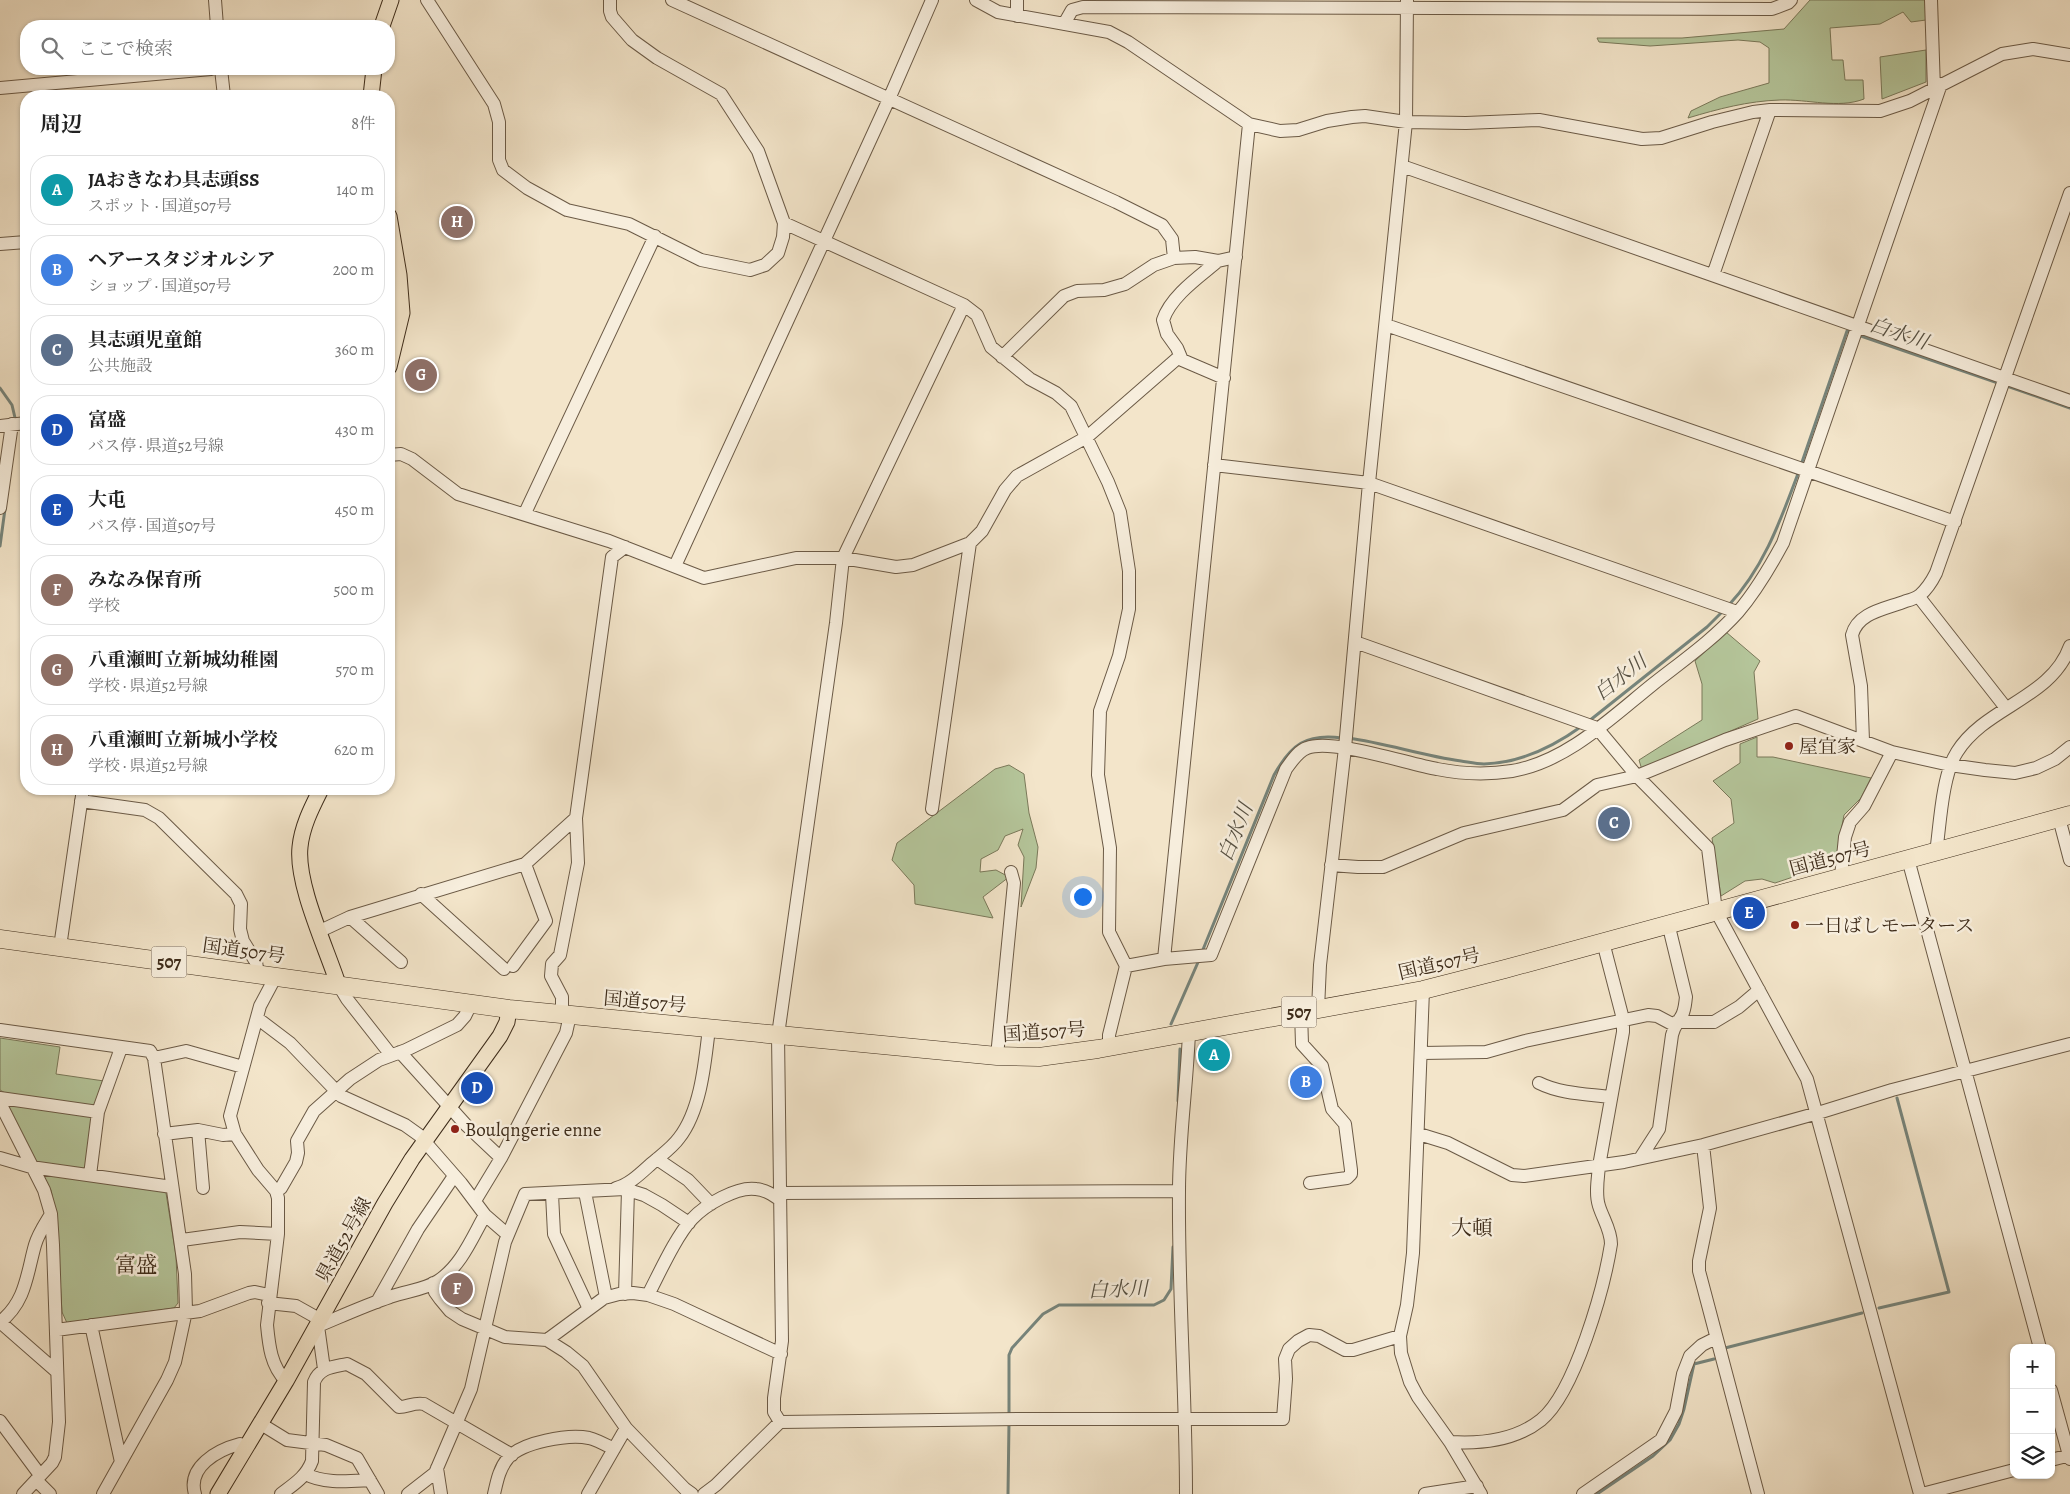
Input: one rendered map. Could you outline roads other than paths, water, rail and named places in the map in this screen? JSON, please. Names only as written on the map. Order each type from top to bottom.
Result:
[{"type":"highway","name":"国道507号","points":[[0,939],[509,1009],[997,1056],[1046,1056],[1109,1047],[1423,990],[2064,817]]},
{"type":"main road","points":[[384,20],[391,0]]},
{"type":"main road","points":[[372,90],[373,75]]},
{"type":"main road","points":[[395,251],[402,313],[395,342]]},
{"type":"main road","points":[[318,795],[302,834],[301,874],[338,984]]},
{"type":"main road","name":"県道52号線","points":[[218,1494],[320,1323],[385,1203],[424,1140],[500,1036],[507,1022],[509,1009]]},
{"type":"street","points":[[215,0],[217,20]]},
{"type":"street","points":[[428,0],[494,104],[499,122],[498,160],[504,170],[527,188],[568,210],[629,224],[701,260],[750,270],[765,265],[778,253],[783,237],[784,223],[758,151],[721,94],[657,58],[632,40],[612,17],[610,0]]},
{"type":"street","points":[[672,0],[1116,202],[1162,225],[1172,239],[1174,258]]},
{"type":"street","points":[[675,566],[889,99],[932,0]]},
{"type":"street","points":[[976,0],[998,12],[1109,32],[1249,124],[1280,131],[1298,130],[1327,121],[1365,116],[1406,122],[1466,123],[1539,120],[1642,139],[1661,138],[1712,122],[1753,112],[1770,110],[1880,111],[1896,107],[2002,54],[2021,50],[2043,50],[2070,55]]},
{"type":"street","points":[[1017,0],[1017,16]]},
{"type":"street","points":[[1064,24],[1072,10],[1083,7],[1407,4],[1772,9],[1791,0]]},
{"type":"street","points":[[1126,966],[1164,959],[1211,955],[1286,768],[1296,755],[1306,748],[1317,746],[1345,748],[1437,769],[1477,774],[1513,771],[1536,764],[1570,748],[1598,728],[1712,637],[1737,612],[1762,581],[1784,543],[1938,86],[1931,0]]},
{"type":"street","points":[[1310,1183],[1347,1178],[1351,1174],[1345,1124],[1332,1109],[1322,1066],[1302,1044],[1320,965],[1345,748],[1369,483],[1406,122],[1407,4]]},
{"type":"street","points":[[0,88],[144,75]]},
{"type":"street","points":[[222,75],[223,90]]},
{"type":"street","points":[[1713,275],[1770,110]]},
{"type":"street","points":[[1164,959],[1249,124]]},
{"type":"street","points":[[1402,166],[2070,401]]},
{"type":"street","points":[[1863,741],[1860,686],[1852,635],[1854,628],[1860,620],[1868,615],[1919,597],[1929,586],[1936,573],[2070,193]]},
{"type":"street","points":[[784,223],[964,304],[977,315],[991,347],[1030,379],[1066,400],[1071,406],[1087,437],[1120,512],[1128,570],[1129,609],[1119,656],[1100,712],[1098,775],[1110,848],[1109,932],[1126,966],[1108,1035],[1109,1047]]},
{"type":"street","points":[[525,514],[654,236]]},
{"type":"street","points":[[0,244],[20,242]]},
{"type":"street","points":[[1002,357],[1064,296],[1077,291],[1104,290],[1125,284],[1154,265],[1174,258],[1195,257],[1218,261],[1236,257]]},
{"type":"street","points":[[1218,261],[1187,288],[1164,315],[1163,326],[1182,360],[1224,378]]},
{"type":"street","points":[[780,1422],[774,1412],[774,1398],[781,1354],[778,1035],[836,623],[843,558],[964,304]]},
{"type":"street","points":[[1386,325],[1955,522]]},
{"type":"street","points":[[395,454],[401,454],[412,459],[458,494],[625,547],[704,578],[796,558],[843,558],[896,567],[914,565],[970,543],[982,530],[1005,490],[1017,476],[1087,437],[1180,356]]},
{"type":"street","points":[[0,508],[6,425],[20,424]]},
{"type":"street","points":[[1214,465],[1369,483],[1737,612]]},
{"type":"street","points":[[932,809],[970,543]]},
{"type":"street","points":[[475,1201],[566,1034],[566,1015],[562,997],[551,976],[552,964],[560,955],[578,863],[576,818],[612,557],[625,547]]},
{"type":"street","points":[[1919,597],[2006,708]]},
{"type":"street","points":[[1355,642],[1598,728],[1637,776],[1708,848],[1716,912],[1807,1079],[1818,1113],[1921,1494],[2010,1471]]},
{"type":"street","points":[[1936,853],[1950,766],[1957,751],[1974,731],[1987,720],[2033,692],[2059,669],[2070,646]]},
{"type":"street","points":[[1331,865],[1383,867],[1464,833],[1563,810],[1597,785],[1637,776],[1726,740],[1796,716],[1892,752],[1950,766],[2015,773],[2036,768],[2055,759],[2070,746]]},
{"type":"street","points":[[1841,878],[1845,837],[1850,822],[1864,806],[1892,752]]},
{"type":"street","points":[[60,947],[82,795],[145,810],[159,818],[236,894],[241,904],[240,929],[243,941],[256,962],[258,974]]},
{"type":"street","points":[[2064,817],[2070,860]]},
{"type":"street","points":[[320,931],[350,917],[525,864],[576,818]]},
{"type":"street","points":[[1908,859],[2039,1344]]},
{"type":"street","points":[[525,864],[546,921]]},
{"type":"street","points":[[997,1056],[1014,883],[1011,872]]},
{"type":"street","points":[[421,894],[508,968],[546,921],[568,920]]},
{"type":"street","points":[[350,917],[401,962]]},
{"type":"street","points":[[1641,1157],[1655,1138],[1659,1129],[1675,1024],[1682,1016],[1686,997],[1668,923]]},
{"type":"street","points":[[1450,1442],[1474,1443],[1493,1440],[1527,1428],[1540,1420],[1552,1409],[1588,1336],[1610,1254],[1611,1237],[1598,1205],[1599,1166],[1623,1020],[1603,942]]},
{"type":"street","points":[[276,976],[263,1000],[257,1018],[230,1116],[234,1134],[258,1170],[276,1191],[279,1207],[278,1234],[269,1299],[268,1339],[276,1372],[286,1381]]},
{"type":"street","points":[[338,984],[347,999],[395,1053],[500,1158]]},
{"type":"street","points":[[1423,990],[1419,1134],[1411,1281],[1400,1336],[1401,1353],[1410,1382],[1427,1412],[1450,1442],[1479,1490],[1425,1494]]},
{"type":"street","points":[[1422,1053],[1486,1052],[1525,1041],[1623,1020],[1657,1016],[1675,1024],[1714,1022],[1739,1007],[1759,990]]},
{"type":"street","points":[[276,1191],[281,1188],[296,1162],[298,1153],[296,1141],[310,1115],[365,1068],[457,1025],[472,1004]]},
{"type":"street","points":[[257,1018],[290,1043],[336,1091],[350,1101],[406,1125],[424,1140],[485,1215],[508,1235]]},
{"type":"street","points":[[609,1190],[623,1186],[678,1140],[693,1114],[709,1028]]},
{"type":"street","points":[[0,1030],[150,1051],[154,1058],[172,1187],[182,1240],[186,1311],[175,1362],[167,1380],[103,1494]]},
{"type":"street","points":[[1186,1494],[1186,1419],[1179,1191],[1182,1114],[1189,1032]]},
{"type":"street","points":[[1419,1134],[1448,1143],[1512,1175],[1524,1176],[1599,1166],[1703,1145],[1892,1090],[2070,1044]]},
{"type":"street","points":[[90,1175],[98,1112],[121,1048]]},
{"type":"street","points":[[154,1058],[186,1050],[244,1067]]},
{"type":"street","points":[[1539,1082],[1561,1091],[1610,1097]]},
{"type":"street","points":[[0,1098],[98,1112]]},
{"type":"street","points":[[0,1103],[44,1190],[51,1214],[59,1422],[55,1457],[23,1494]]},
{"type":"street","points":[[164,1134],[198,1130],[223,1135],[234,1134]]},
{"type":"street","points":[[198,1130],[203,1188]]},
{"type":"street","points":[[1703,1145],[1710,1208],[1700,1261],[1700,1271],[1758,1494]]},
{"type":"street","points":[[0,1158],[31,1167],[172,1187]]},
{"type":"street","points":[[657,1159],[688,1180],[711,1204]]},
{"type":"street","points":[[377,1302],[418,1229],[454,1176]]},
{"type":"street","points":[[648,1295],[688,1223],[711,1204],[728,1194],[744,1189],[755,1188],[780,1196],[1179,1191]]},
{"type":"street","points":[[625,1294],[628,1190]]},
{"type":"street","points":[[408,1494],[429,1479],[437,1468],[471,1389],[508,1235],[525,1194],[628,1190],[662,1204],[688,1223]]},
{"type":"street","points":[[585,1192],[606,1297]]},
{"type":"street","points":[[552,1194],[552,1227],[554,1234],[590,1309]]},
{"type":"street","points":[[51,1214],[38,1235],[28,1280],[23,1291],[9,1315],[0,1322],[56,1371]]},
{"type":"street","points":[[320,1323],[433,1283],[446,1274],[457,1262],[466,1250],[485,1215]]},
{"type":"street","points":[[182,1240],[240,1232],[278,1234]]},
{"type":"street","points":[[433,1283],[435,1292],[450,1311],[462,1319],[505,1337],[547,1340],[566,1352],[582,1366],[626,1428],[690,1493]]},
{"type":"street","points":[[56,1330],[186,1311],[200,1311],[249,1292],[255,1292],[269,1299],[296,1306],[320,1323],[324,1369]]},
{"type":"street","points":[[547,1340],[606,1297],[625,1294],[648,1295],[701,1315],[781,1354]]},
{"type":"street","points":[[90,1325],[121,1462]]},
{"type":"street","points":[[704,1494],[716,1485],[780,1422],[1283,1419],[1286,1379],[1285,1359],[1289,1349],[1298,1341],[1309,1335],[1319,1336],[1345,1350],[1354,1350],[1400,1336]]},
{"type":"street","points":[[1583,1494],[1661,1440],[1676,1411],[1686,1364],[1690,1356],[1702,1345],[1716,1338]]},
{"type":"street","points":[[282,1494],[306,1474],[312,1461],[314,1382],[317,1375],[324,1369],[347,1364],[366,1374],[399,1407],[416,1403],[424,1404],[512,1455]]},
{"type":"street","points":[[2055,1404],[2070,1457],[2055,1459]]},
{"type":"street","points":[[0,1421],[50,1494]]},
{"type":"street","points":[[261,1424],[287,1440],[326,1445],[357,1458],[378,1494]]},
{"type":"street","points":[[588,1494],[626,1428]]},
{"type":"street","points":[[494,1494],[500,1470],[512,1455],[526,1446],[572,1438],[590,1439],[614,1449]]},
{"type":"street","points":[[195,1494],[194,1477],[203,1463],[229,1447],[240,1444],[246,1448]]},
{"type":"street","points":[[437,1468],[441,1494]]},
{"type":"street","points":[[306,1474],[317,1478],[353,1481],[370,1480]]},
{"type":"waterway","name":"白水川","points":[[1801,465],[1847,331],[1852,333]]},
{"type":"waterway","name":"白水川","points":[[1858,335],[2001,384]]},
{"type":"waterway","name":"白水川","points":[[2007,386],[2070,408]]},
{"type":"waterway","points":[[0,388],[12,405],[16,422]]},
{"type":"waterway","name":"白水川","points":[[1728,606],[1752,576],[1762,559],[1778,525],[1799,471]]},
{"type":"waterway","points":[[0,546],[5,509]]},
{"type":"waterway","name":"白水川","points":[[1589,721],[1707,627],[1724,610]]},
{"type":"waterway","name":"白水川","points":[[1348,738],[1447,759],[1484,764],[1510,761],[1536,752],[1560,741],[1582,726]]},
{"type":"waterway","name":"白水川","points":[[1202,952],[1274,775],[1280,765],[1293,749],[1301,743],[1319,737],[1342,738]]},
{"type":"waterway","name":"白水川","points":[[1171,1024],[1199,960]]},
{"type":"waterway","name":"白水川","points":[[1178,1101],[1180,1049]]},
{"type":"waterway","points":[[1879,1308],[1949,1292],[1897,1098]]},
{"type":"waterway","name":"白水川","points":[[1009,1416],[1009,1355],[1012,1348],[1043,1314],[1059,1305],[1154,1305],[1164,1300],[1171,1289],[1173,1247]]},
{"type":"waterway","points":[[1725,1348],[1862,1313]]},
{"type":"waterway","points":[[1597,1494],[1653,1456],[1670,1440],[1679,1424],[1684,1409],[1694,1364],[1714,1359]]},
{"type":"waterway","name":"白水川","points":[[1008,1494],[1009,1422]]},
{"type":"place","name":"八重瀬町立新城小学校","points":[[457,222]]},
{"type":"place","name":"八重瀬町立新城幼稚園","points":[[421,375]]},
{"type":"place","name":"屋宜家","points":[[1789,746]]},
{"type":"place","name":"具志頭児童館","points":[[1614,823]]},
{"type":"place","name":"大屯","points":[[1749,913]]},
{"type":"place","name":"一日ばしモータース","points":[[1795,925]]},
{"type":"place","name":"JAおきなわ具志頭SS","points":[[1214,1055]]},
{"type":"place","name":"ヘアースタジオルシア","points":[[1306,1082]]},
{"type":"place","name":"富盛","points":[[477,1088]]},
{"type":"place","name":"Boulqngerie enne","points":[[455,1129]]},
{"type":"place","name":"みなみ保育所","points":[[457,1289]]},
{"type":"district","name":"大頓","points":[[1472,1228]]},
{"type":"district","name":"富盛","points":[[136,1265]]}]
